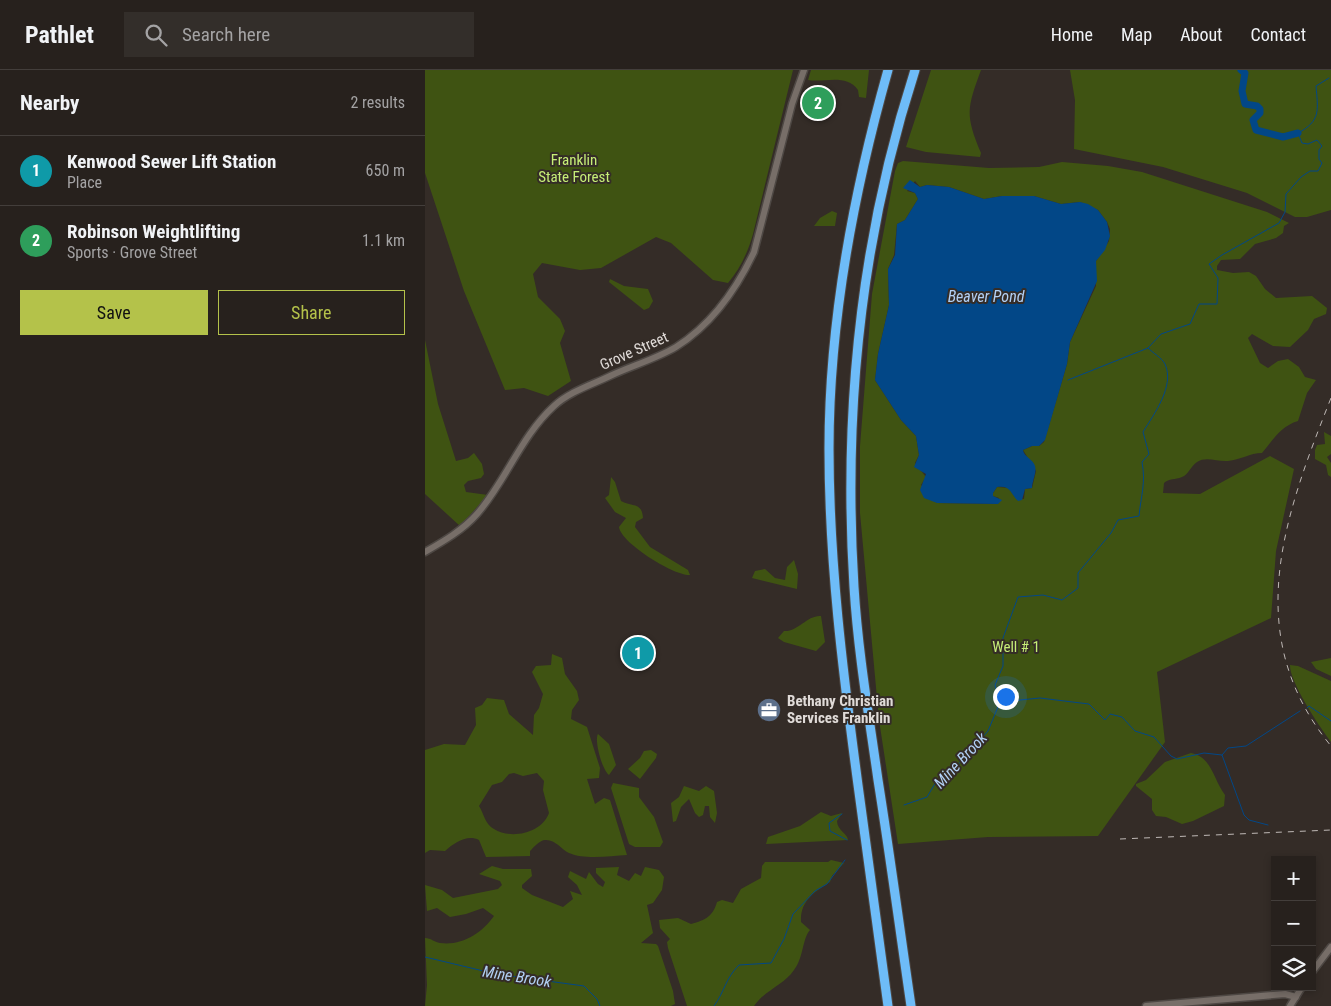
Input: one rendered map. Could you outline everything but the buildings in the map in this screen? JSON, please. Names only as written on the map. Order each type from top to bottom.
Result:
[{"type":"highway","points":[[888,70],[862,168],[845,256],[835,331],[829,447],[835,600],[888,1006]]},
{"type":"highway","points":[[911,1006],[860,653],[854,589],[851,484],[853,396],[864,293],[890,161],[915,70]]},
{"type":"main road","name":"Grove Street","points":[[425,552],[461,529],[476,515],[534,429],[555,405],[577,391],[676,346],[725,301],[743,274],[754,252],[792,104],[804,70]]},
{"type":"main road","points":[[1316,967],[1331,947]]},
{"type":"main road","points":[[1290,1006],[1300,991]]},
{"type":"main road","points":[[1146,1006],[1285,994],[1296,997]]},
{"type":"green space","name":"Franklin State Forest","points":[[425,70],[793,70],[753,234],[740,266],[728,283],[713,280],[671,243],[656,237],[601,268],[580,270],[542,263],[533,274],[538,297],[560,319],[565,331],[560,343],[571,381],[548,396],[524,388],[505,390],[464,291],[425,173]]},
{"type":"green space","points":[[811,70],[869,70],[866,98],[859,97],[858,90],[853,85],[841,80],[808,80]]},
{"type":"green space","points":[[931,70],[981,70],[973,94],[970,112],[972,129],[981,153],[980,157],[926,152],[906,147]]},
{"type":"green space","points":[[1070,70],[1331,70],[1331,210],[1307,217],[1295,217],[1247,193],[1163,167],[1074,149],[1075,100]]},
{"type":"green space","name":"Well # 1","points":[[903,161],[989,168],[1039,167],[1062,162],[1108,166],[1142,172],[1267,212],[1289,223],[1284,226],[1283,233],[1276,238],[1255,244],[1240,259],[1221,260],[1217,270],[1233,273],[1249,272],[1256,276],[1265,289],[1276,298],[1312,296],[1327,308],[1326,314],[1314,319],[1308,330],[1290,347],[1273,346],[1252,334],[1248,338],[1260,363],[1268,368],[1278,361],[1288,359],[1299,367],[1305,377],[1316,380],[1307,393],[1298,421],[1282,430],[1262,453],[1228,461],[1201,460],[1184,476],[1168,480],[1164,483],[1163,493],[1200,494],[1270,456],[1294,469],[1276,551],[1271,618],[1157,672],[1165,742],[1098,836],[988,837],[898,844],[879,720],[860,513],[860,446],[872,294],[898,163]],"holes":[[[915,181],[920,187],[927,185],[949,187],[984,199],[1002,196],[1034,196],[1061,204],[1080,202],[1098,210],[1110,229],[1109,241],[1096,261],[1096,286],[1070,342],[1067,364],[1044,442],[1039,446],[1032,446],[1023,450],[1036,471],[1032,488],[1025,489],[1024,499],[1015,497],[1009,488],[997,487],[993,496],[999,498],[998,504],[937,503],[921,485],[926,477],[915,463],[919,455],[916,436],[901,420],[875,380],[878,354],[889,305],[888,269],[894,255],[897,224],[905,220],[918,199],[915,193],[907,191]]]},
{"type":"green space","points":[[832,211],[837,213],[835,226],[814,226],[820,218]]},
{"type":"green space","points":[[610,279],[624,286],[648,289],[653,301],[649,308],[644,310],[609,282]]},
{"type":"green space","points":[[425,340],[438,404],[456,461],[468,458],[474,453],[482,464],[484,474],[481,478],[468,481],[464,485],[466,492],[488,495],[460,526],[425,494]]},
{"type":"green space","points":[[1324,432],[1331,436],[1331,454],[1327,457],[1331,463],[1331,477],[1328,475],[1326,465],[1315,459],[1317,445],[1325,444]]},
{"type":"green space","points":[[611,477],[615,482],[621,501],[641,509],[643,518],[636,522],[635,527],[650,547],[688,570],[690,575],[672,570],[649,557],[622,534],[619,527],[626,518],[615,512],[605,498],[609,495]]},
{"type":"green space","points":[[794,560],[798,574],[797,589],[752,578],[755,571],[765,569],[775,578],[785,580],[787,567]]},
{"type":"green space","points":[[821,616],[825,642],[816,651],[784,642],[778,638],[784,631],[794,629],[811,618]]},
{"type":"green space","points":[[552,654],[562,658],[565,674],[577,691],[579,700],[572,710],[571,719],[587,727],[600,768],[599,778],[587,779],[595,804],[604,798],[610,800],[627,855],[598,857],[575,855],[552,841],[543,840],[530,851],[530,856],[486,857],[479,840],[474,838],[457,842],[445,851],[430,850],[425,853],[425,750],[444,744],[465,745],[476,725],[475,708],[482,705],[487,698],[504,700],[509,714],[533,735],[534,715],[539,708],[543,694],[532,672],[536,666],[551,665]],"holes":[[[514,773],[523,776],[537,773],[544,781],[543,790],[549,813],[540,825],[525,833],[509,834],[494,829],[485,819],[479,806],[492,785],[502,782],[509,774]]]},
{"type":"green space","points":[[1331,658],[1331,676],[1316,669],[1311,662]]},
{"type":"green space","points":[[1290,665],[1298,666],[1331,681],[1331,742],[1313,716],[1294,682]]},
{"type":"green space","points":[[598,734],[609,744],[616,765],[609,775],[599,755]]},
{"type":"green space","points":[[651,750],[657,754],[656,758],[640,779],[628,769],[640,758],[644,751]]},
{"type":"green space","points":[[1191,753],[1198,755],[1208,764],[1225,795],[1224,806],[1193,821],[1182,824],[1166,817],[1156,816],[1152,810],[1152,799],[1136,784],[1146,780],[1165,762]]},
{"type":"green space","points":[[613,783],[639,788],[639,797],[654,817],[663,842],[660,847],[635,847],[629,844],[611,788]]},
{"type":"green space","points":[[684,786],[699,791],[706,786],[714,791],[717,813],[715,823],[710,817],[709,806],[705,806],[703,815],[699,817],[695,813],[689,799],[681,807],[676,821],[673,822],[671,803],[679,797]]},
{"type":"green space","points":[[821,812],[831,816],[842,813],[837,824],[848,840],[766,844],[768,837],[800,826]]},
{"type":"green space","points":[[831,860],[844,863],[832,876],[830,882],[809,898],[803,908],[801,922],[810,930],[797,965],[790,975],[758,1000],[754,1006],[687,1006],[668,948],[667,942],[670,939],[660,928],[659,920],[678,918],[691,924],[705,919],[711,914],[717,902],[722,900],[733,903],[741,889],[761,878],[762,866],[765,862],[828,862]]},
{"type":"green space","points":[[492,866],[503,869],[531,869],[532,876],[522,885],[522,888],[532,895],[563,907],[573,899],[570,891],[582,895],[577,885],[568,877],[570,871],[586,879],[589,872],[598,884],[603,887],[605,882],[596,873],[596,868],[619,867],[617,875],[629,881],[635,873],[641,876],[645,867],[659,870],[664,877],[662,890],[653,903],[647,905],[653,933],[641,943],[656,944],[658,946],[673,991],[675,1004],[671,1006],[425,1006],[427,985],[425,938],[440,943],[464,940],[484,928],[494,916],[483,908],[450,917],[437,908],[427,911],[425,885],[442,890],[453,898],[498,889],[502,885],[500,881],[479,874]]},
{"type":"water","name":"Beaver Pond","points":[[910,180],[920,187],[927,185],[949,187],[984,199],[1002,196],[1034,196],[1061,204],[1080,202],[1098,210],[1107,222],[1110,236],[1105,250],[1096,261],[1097,281],[1070,342],[1067,364],[1045,440],[1039,446],[1032,446],[1023,450],[1034,464],[1035,474],[1032,488],[1025,489],[1022,500],[1018,501],[1010,490],[1005,487],[997,487],[993,493],[993,496],[1002,500],[998,504],[937,503],[924,498],[920,490],[926,474],[914,467],[919,455],[916,436],[901,420],[875,380],[878,354],[889,305],[888,269],[895,255],[897,224],[905,220],[918,199],[915,193],[903,188]]},
{"type":"waterway","name":"Mine Brook","points":[[1241,70],[1245,73],[1242,91],[1245,104],[1257,106],[1260,109],[1260,113],[1253,120],[1256,130],[1283,137],[1298,133]]},
{"type":"waterway","name":"Mine Brook","points":[[904,805],[927,797],[936,782],[963,760],[988,731],[1000,702],[995,685],[1003,666],[1003,638],[1018,597],[1043,595],[1062,600],[1078,588],[1078,573],[1111,533],[1118,520],[1139,516],[1143,483],[1142,462],[1149,454],[1143,432],[1162,399],[1167,381],[1165,364],[1148,348],[1161,334],[1190,324],[1199,304],[1217,304],[1218,278],[1209,264],[1279,223],[1285,212],[1286,194],[1301,177],[1310,171],[1318,171],[1322,163],[1319,159],[1319,150],[1322,146],[1317,140],[1308,144],[1302,143],[1298,133],[1311,124],[1316,114],[1316,86],[1329,78]]},
{"type":"waterway","points":[[1068,380],[1148,348]]},
{"type":"waterway","points":[[1000,702],[1040,698],[1089,704],[1105,720],[1110,714],[1122,717],[1135,731],[1154,737],[1171,756],[1177,759],[1204,753],[1222,755],[1244,815],[1249,820],[1268,825]]},
{"type":"waterway","points":[[1307,708],[1309,706],[1331,721]]},
{"type":"waterway","points":[[1222,755],[1228,748],[1246,746],[1300,711]]},
{"type":"waterway","name":"Mine Brook","points":[[842,814],[829,823],[830,831],[847,840]]},
{"type":"waterway","name":"Mine Brook","points":[[714,1006],[731,975],[739,965],[771,963],[784,939],[793,914],[815,891],[827,884],[845,860]]},
{"type":"waterway","name":"Mine Brook","points":[[425,957],[496,974],[584,986],[597,999],[600,1006]]},
{"type":"railway","points":[[1331,398],[1298,487],[1286,531],[1279,575],[1279,618],[1286,662],[1303,704],[1331,746]]},
{"type":"railway","points":[[1120,839],[1331,830]]},
{"type":"place","name":"Robinson Weightlifting","points":[[818,103]]},
{"type":"place","name":"Kenwood Sewer Lift Station","points":[[638,653]]},
{"type":"place","name":"Bethany Christian Services Franklin","points":[[769,710]]}]
